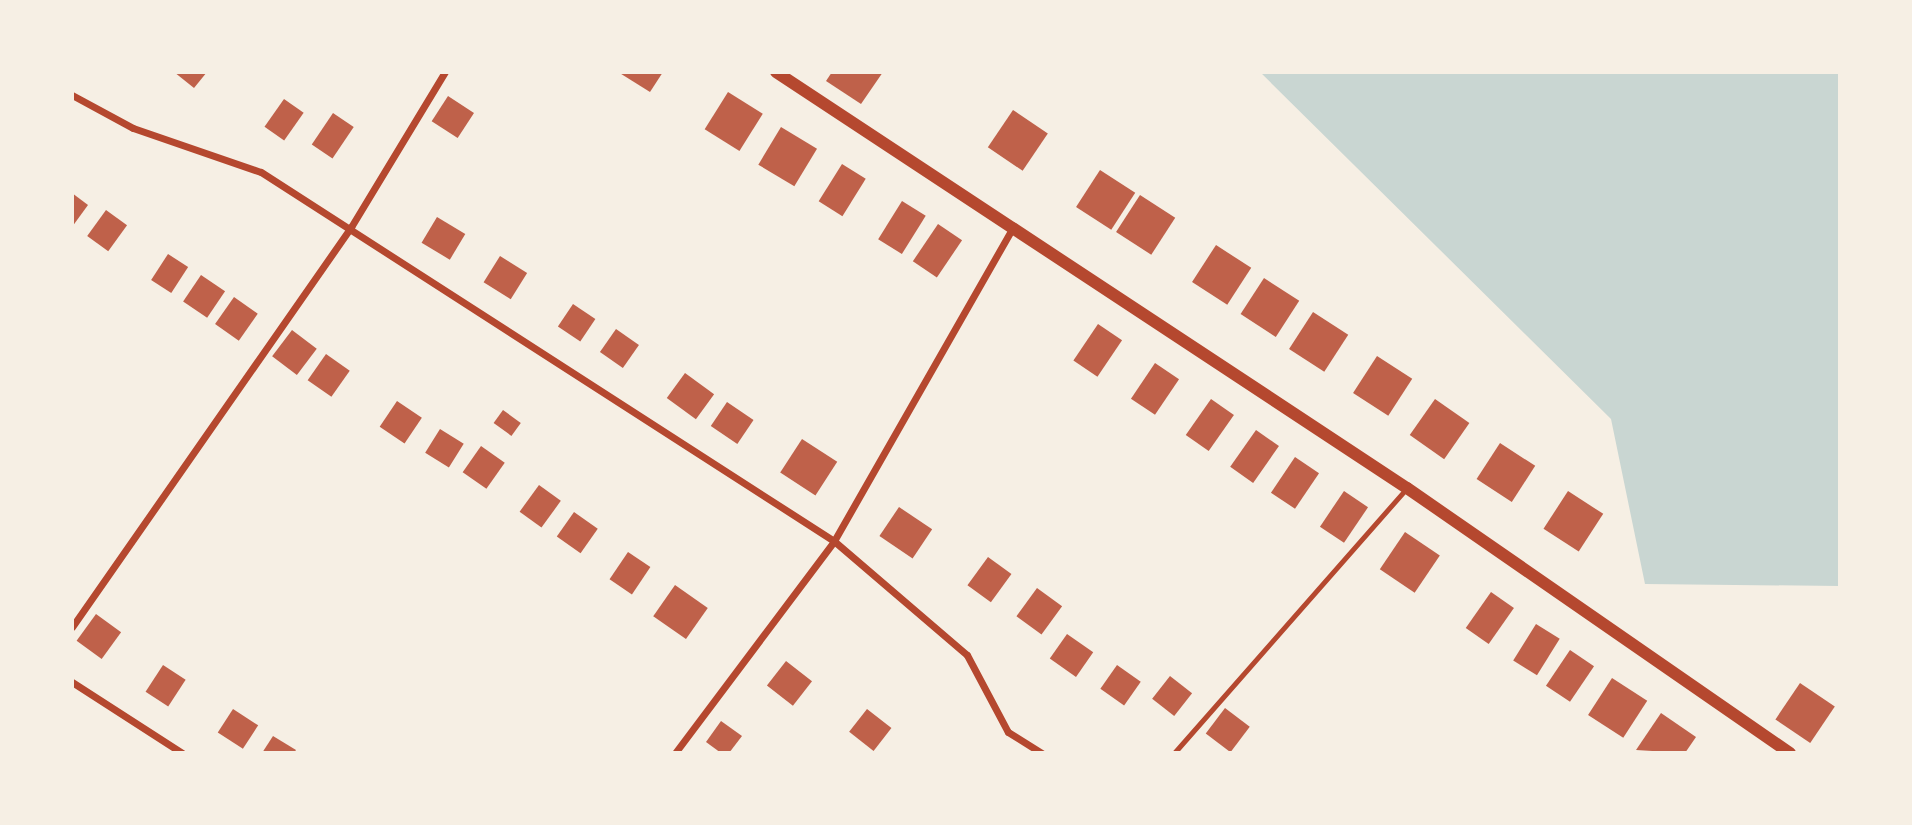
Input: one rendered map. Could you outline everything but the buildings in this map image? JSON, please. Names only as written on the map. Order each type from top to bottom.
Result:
[{"type":"street","points":[[72,627],[351,227],[446,72]]},
{"type":"street","points":[[776,72],[1014,225],[1407,488],[1790,753]]},
{"type":"street","points":[[72,95],[133,128],[261,172],[351,227],[834,541],[967,655],[1008,732],[1042,753]]},
{"type":"street","points":[[675,753],[834,541],[1014,225]]},
{"type":"street","points":[[72,682],[182,753]]},
{"type":"lane","points":[[1174,753],[1407,488]]},
{"type":"shaded area","points":[[1260,72],[1840,72],[1840,586],[1645,584],[1611,419]]}]
